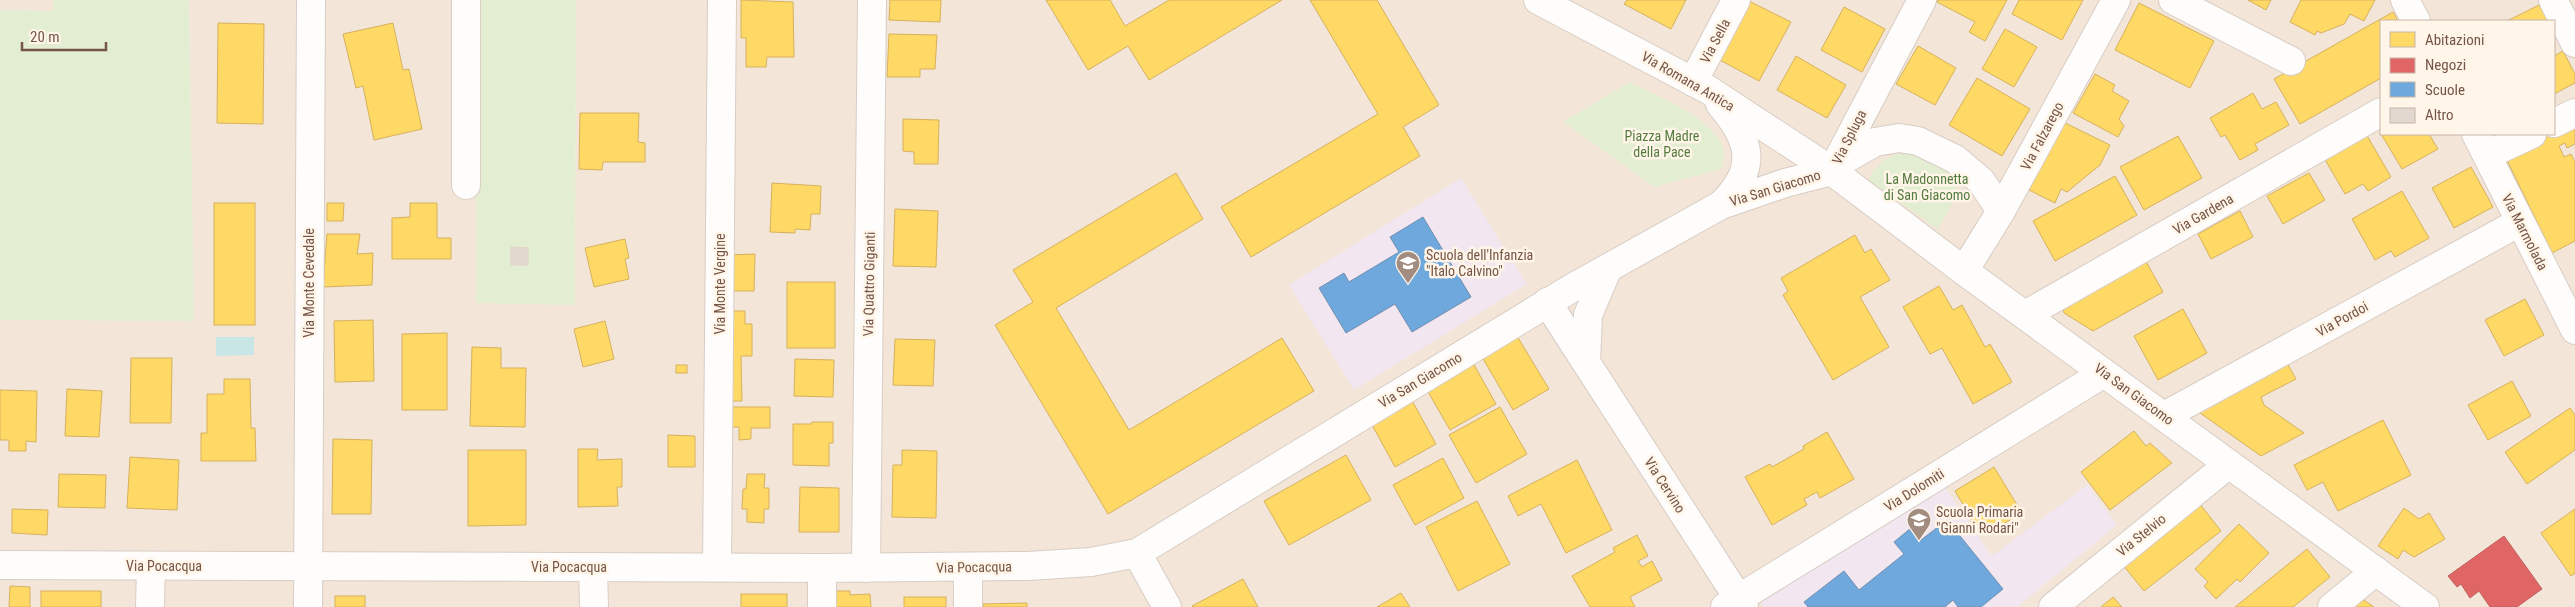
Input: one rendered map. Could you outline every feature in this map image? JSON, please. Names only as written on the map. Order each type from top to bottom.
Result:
[{"type":"street","name":"Via Monte Cevedale","points":[[308,607],[311,0]]},
{"type":"street","points":[[466,0],[466,185]]},
{"type":"street","name":"Via Monte Vergine","points":[[717,567],[722,0]]},
{"type":"street","name":"Via Quattro Giganti","points":[[866,568],[872,0]]},
{"type":"street","name":"Via Romana Antica","points":[[1538,0],[1700,85],[1832,171]]},
{"type":"street","name":"Via Sella","points":[[1700,85],[1736,0]]},
{"type":"street","name":"Via Spluga","points":[[1832,171],[1922,0]]},
{"type":"street","name":"Via Falzarego","points":[[1964,271],[2001,211],[2116,0]]},
{"type":"street","points":[[2173,0],[2291,62]]},
{"type":"street","points":[[2405,0],[2415,20]]},
{"type":"street","points":[[2553,0],[2575,43]]},
{"type":"street","points":[[1700,85],[1734,122],[1745,145],[1747,155],[1747,165],[1740,184],[1721,205]]},
{"type":"street","name":"Via Gardena","points":[[2025,315],[2380,113]]},
{"type":"street","points":[[2555,123],[2575,113]]},
{"type":"street","points":[[2481,144],[2527,135]]},
{"type":"street","name":"Via Spluga","points":[[1832,171],[1847,158],[1875,142],[1898,138],[1918,141],[1964,165],[1981,181],[2001,211]]},
{"type":"street","name":"Via Marmolada","points":[[2481,144],[2574,326]]},
{"type":"street","name":"Via San Giacomo","points":[[1137,553],[1547,302],[1721,205],[1784,183],[1832,171],[1964,271],[2425,607]]},
{"type":"street","name":"Via Pordoi","points":[[2164,416],[2520,222]]},
{"type":"street","points":[[1586,362],[1588,315],[1608,268]]},
{"type":"street","name":"Via Cervino","points":[[1547,302],[1736,604]]},
{"type":"street","name":"Via Dolomiti","points":[[1736,604],[2104,373]]},
{"type":"street","name":"Via Stelvio","points":[[2053,607],[2229,464]]},
{"type":"street","name":"Via Pocacqua","points":[[0,565],[968,567],[1090,562],[1137,553]]},
{"type":"street","points":[[1137,553],[1167,607]]},
{"type":"street","points":[[150,607],[151,566]]},
{"type":"street","points":[[593,567],[594,607]]},
{"type":"street","points":[[968,567],[968,607]]},
{"type":"street","points":[[822,568],[822,607]]},
{"type":"street","points":[[2332,607],[2376,571]]},
{"type":"shaded area","points":[[0,0],[53,0],[54,11],[0,10]]},
{"type":"shaded area","points":[[189,0],[477,0],[476,303],[575,305],[576,0],[2575,0],[2575,607],[0,607],[0,320],[194,320]]},
{"type":"shaded area","name":"Scuola dell'Infanzia \"Italo Calvino\"","points":[[1461,178],[1527,284],[1354,390],[1289,285]]},
{"type":"shaded area","name":"Scuola Primaria \"Gianni Rodari\"","points":[[2087,485],[2117,525],[2017,607],[1764,607],[1759,600],[1944,486],[1992,556]]},
{"type":"green space","points":[[53,0],[189,0],[194,321],[0,320],[0,10],[53,11]]},
{"type":"green space","points":[[477,0],[576,0],[575,305],[476,303]]},
{"type":"green space","name":"Piazza Madre della Pace","points":[[1630,82],[1686,111],[1713,131],[1721,142],[1724,154],[1721,169],[1655,187],[1563,122]]},
{"type":"green space","name":"La Madonnetta di San Giacomo","points":[[1915,151],[1955,175],[1958,193],[1938,229],[1868,180],[1882,162],[1900,154]]},
{"type":"water","points":[[216,337],[254,337],[254,355],[216,356]]},
{"type":"building: Abitazioni","points":[[741,0],[793,2],[794,57],[767,57],[766,67],[746,67],[746,38],[741,38]]},
{"type":"building: Abitazioni","points":[[890,0],[941,0],[940,22],[889,20]]},
{"type":"building: Abitazioni","points":[[1046,0],[1110,0],[1125,26],[1169,0],[1282,0],[1149,80],[1128,46],[1088,70]]},
{"type":"building: Abitazioni","points":[[1310,0],[1377,0],[1439,105],[1403,127],[1420,156],[1251,257],[1221,207],[1378,114]]},
{"type":"building: Abitazioni","points":[[1627,0],[1686,0],[1671,29],[1624,4]]},
{"type":"building: Abitazioni","points":[[1747,0],[1791,22],[1759,81],[1716,58]]},
{"type":"building: Abitazioni","points":[[1938,0],[2007,0],[1985,41],[1969,32],[1975,22],[1937,2]]},
{"type":"building: Abitazioni","points":[[2019,0],[2083,0],[2062,40],[2012,14]]},
{"type":"building: Abitazioni","points":[[2248,0],[2271,0],[2266,10]]},
{"type":"building: Abitazioni","points":[[2301,0],[2375,0],[2364,21],[2350,14],[2344,24],[2321,33],[2317,31],[2315,35],[2290,22]]},
{"type":"building: Abitazioni","points":[[2139,3],[2214,41],[2190,88],[2115,50]]},
{"type":"building: Abitazioni","points":[[2539,5],[2547,20],[2509,20]]},
{"type":"building: Abitazioni","points":[[1844,7],[1885,29],[1862,72],[1821,50]]},
{"type":"building: Abitazioni","points":[[2393,12],[2397,20],[2380,20],[2380,79],[2300,124],[2274,79]]},
{"type":"building: Abitazioni","points":[[218,23],[264,24],[263,124],[217,123]]},
{"type":"building: Abitazioni","points":[[393,23],[403,70],[409,69],[422,129],[374,140],[363,86],[356,88],[343,34]]},
{"type":"building: Abitazioni","points":[[2005,29],[2037,47],[2014,87],[1982,69]]},
{"type":"building: Abitazioni","points":[[889,34],[937,35],[935,69],[920,69],[920,77],[887,77]]},
{"type":"building: Abitazioni","points":[[1918,46],[1956,68],[1935,105],[1896,84]]},
{"type":"building: Abitazioni","points":[[2563,51],[2575,74],[2575,83],[2555,93],[2555,55]]},
{"type":"building: Abitazioni","points":[[1796,56],[1846,85],[1827,118],[1777,90]]},
{"type":"building: Abitazioni","points":[[2095,74],[2115,85],[2112,91],[2129,101],[2119,119],[2124,126],[2118,137],[2073,113]]},
{"type":"building: Abitazioni","points":[[1977,78],[2030,109],[2002,156],[1949,125]]},
{"type":"building: Abitazioni","points":[[2253,93],[2262,109],[2276,102],[2289,125],[2255,144],[2258,150],[2240,160],[2225,135],[2221,137],[2210,118]]},
{"type":"building: Abitazioni","points":[[580,113],[639,113],[638,142],[645,143],[645,162],[603,162],[602,170],[579,169]]},
{"type":"building: Abitazioni","points":[[2575,117],[2575,144],[2567,148],[2565,143],[2559,146],[2564,157],[2571,154],[2575,162],[2575,241],[2552,253],[2503,152],[2539,135],[2555,135]]},
{"type":"building: Abitazioni","points":[[903,119],[939,120],[938,164],[914,164],[914,152],[903,151]]},
{"type":"building: Abitazioni","points":[[2059,120],[2110,145],[2100,165],[2067,192],[2061,189],[2055,203],[2029,190]]},
{"type":"building: Abitazioni","points":[[2362,127],[2391,177],[2368,191],[2363,184],[2345,194],[2320,151]]},
{"type":"building: Abitazioni","points":[[2382,135],[2430,135],[2438,149],[2402,169]]},
{"type":"building: Abitazioni","points":[[2178,136],[2202,178],[2144,210],[2120,167]]},
{"type":"building: Abitazioni","points":[[2471,167],[2493,207],[2454,228],[2432,188]]},
{"type":"building: Abitazioni","points":[[1176,173],[1203,219],[1056,308],[1129,430],[1282,338],[1314,391],[1108,514],[995,325],[1033,302],[1013,270]]},
{"type":"building: Abitazioni","points":[[2309,173],[2325,200],[2283,224],[2267,196]]},
{"type":"building: Abitazioni","points":[[2115,176],[2137,215],[2055,261],[2033,221]]},
{"type":"building: Abitazioni","points":[[772,183],[821,186],[820,214],[811,214],[810,230],[795,229],[795,233],[770,232]]},
{"type":"building: Abitazioni","points":[[2402,191],[2429,238],[2395,257],[2391,251],[2375,260],[2352,219]]},
{"type":"building: Abitazioni","points":[[214,203],[255,203],[255,325],[214,325]]},
{"type":"building: Abitazioni","points":[[327,203],[344,203],[343,221],[327,221]]},
{"type":"building: Abitazioni","points":[[410,203],[437,203],[437,238],[451,238],[451,259],[392,259],[392,218],[410,217]]},
{"type":"building: Abitazioni","points":[[895,209],[938,211],[936,267],[893,266]]},
{"type":"building: Abitazioni","points":[[2240,211],[2253,237],[2211,259],[2198,234]]},
{"type":"building: Abitazioni","points":[[327,234],[360,234],[357,254],[373,253],[372,285],[323,287]]},
{"type":"building: Abitazioni","points":[[1855,235],[1865,253],[1871,249],[1890,280],[1860,297],[1889,347],[1833,380],[1783,295],[1788,291],[1781,278]]},
{"type":"building: Abitazioni","points":[[625,239],[629,258],[625,259],[629,279],[594,287],[585,248]]},
{"type":"building: Abitazioni","points":[[755,254],[754,291],[725,291],[726,255]]},
{"type":"building: Abitazioni","points":[[2143,256],[2163,292],[2093,331],[2064,313],[2062,300]]},
{"type":"building: Abitazioni","points":[[787,282],[835,282],[835,348],[787,348]]},
{"type":"building: Abitazioni","points":[[1939,286],[1953,310],[1962,305],[1985,347],[1990,344],[2012,382],[1973,404],[1942,348],[1930,354],[1903,307]]},
{"type":"building: Abitazioni","points":[[2525,299],[2544,335],[2504,356],[2485,320]]},
{"type":"building: Abitazioni","points":[[2183,309],[2207,353],[2158,380],[2134,336]]},
{"type":"building: Abitazioni","points":[[723,311],[745,311],[745,324],[752,324],[752,356],[741,356],[742,401],[722,401]]},
{"type":"building: Abitazioni","points":[[373,320],[374,381],[335,382],[334,321]]},
{"type":"building: Abitazioni","points":[[605,321],[614,359],[583,367],[574,329]]},
{"type":"building: Abitazioni","points":[[447,333],[447,410],[402,410],[402,334]]},
{"type":"building: Abitazioni","points":[[1517,336],[1549,389],[1513,410],[1482,357]]},
{"type":"building: Abitazioni","points":[[895,339],[935,340],[933,386],[893,385]]},
{"type":"building: Abitazioni","points":[[472,347],[501,348],[501,368],[526,368],[525,427],[470,426]]},
{"type":"building: Abitazioni","points":[[131,358],[172,358],[171,423],[130,423]]},
{"type":"building: Abitazioni","points":[[795,359],[834,360],[833,397],[794,396]]},
{"type":"building: Abitazioni","points":[[2286,361],[2296,379],[2261,397],[2264,405],[2304,433],[2261,456],[2193,408]]},
{"type":"building: Abitazioni","points":[[1473,363],[1496,404],[1450,430],[1427,390]]},
{"type":"building: Abitazioni","points":[[676,365],[687,365],[687,373],[676,373]]},
{"type":"building: Abitazioni","points":[[224,379],[250,379],[251,428],[255,428],[256,461],[201,461],[201,433],[207,433],[207,394],[224,394]]},
{"type":"building: Abitazioni","points":[[2512,381],[2531,416],[2488,440],[2468,405]]},
{"type":"building: Abitazioni","points":[[67,389],[102,391],[99,437],[65,436]]},
{"type":"building: Abitazioni","points":[[0,390],[37,391],[36,442],[26,441],[26,451],[9,451],[9,440],[0,440]]},
{"type":"building: Abitazioni","points":[[1410,397],[1436,444],[1395,467],[1371,423]]},
{"type":"building: Abitazioni","points":[[721,407],[770,407],[770,428],[751,428],[751,439],[739,440],[739,427],[721,427]]},
{"type":"building: Abitazioni","points":[[1500,407],[1527,454],[1476,483],[1449,435]]},
{"type":"building: Abitazioni","points":[[2570,408],[2575,415],[2575,450],[2527,484],[2505,452]]},
{"type":"building: Abitazioni","points":[[2383,420],[2411,475],[2338,511],[2323,482],[2307,490],[2294,465]]},
{"type":"building: Abitazioni","points":[[812,422],[833,422],[833,443],[829,443],[829,466],[793,465],[793,424],[811,424]]},
{"type":"building: Abitazioni","points":[[2134,431],[2146,446],[2150,443],[2172,463],[2110,510],[2081,472]]},
{"type":"building: Abitazioni","points":[[1827,432],[1854,479],[1820,498],[1817,492],[1804,499],[1807,505],[1772,525],[1745,477],[1770,464],[1772,467],[1804,449],[1803,446]]},
{"type":"building: Abitazioni","points":[[668,435],[695,436],[695,467],[668,467]]},
{"type":"building: Abitazioni","points":[[333,439],[372,440],[371,514],[332,514]]},
{"type":"building: Abitazioni","points":[[578,449],[598,449],[597,460],[622,459],[622,487],[617,487],[618,506],[578,507]]},
{"type":"building: Abitazioni","points":[[468,450],[526,450],[526,525],[468,526]]},
{"type":"building: Abitazioni","points":[[902,450],[937,451],[936,518],[892,517],[893,465],[902,465]]},
{"type":"building: Abitazioni","points":[[1346,455],[1371,500],[1289,545],[1264,501]]},
{"type":"building: Abitazioni","points":[[130,457],[179,460],[177,510],[127,508]]},
{"type":"building: Abitazioni","points":[[1443,458],[1464,498],[1415,525],[1393,485]]},
{"type":"building: Abitazioni","points":[[1577,460],[1612,530],[1566,553],[1541,504],[1518,516],[1508,496]]},
{"type":"building: Abitazioni","points":[[1994,467],[2022,513],[1986,534],[1980,523],[1976,526],[1955,491]]},
{"type":"building: Abitazioni","points":[[59,474],[106,475],[105,508],[58,507]]},
{"type":"building: Abitazioni","points":[[747,474],[765,474],[764,488],[769,488],[769,509],[764,509],[764,523],[747,522],[747,509],[742,509],[743,489],[746,489]]},
{"type":"building: Abitazioni","points":[[800,487],[839,488],[839,532],[799,532]]},
{"type":"building: Abitazioni","points":[[2196,499],[2221,531],[2144,591],[2119,560]]},
{"type":"building: Abitazioni","points":[[1477,501],[1510,564],[1458,591],[1426,527]]},
{"type":"building: Abitazioni","points":[[2404,508],[2419,519],[2429,513],[2445,539],[2414,557],[2403,550],[2398,559],[2378,546]]},
{"type":"building: Abitazioni","points":[[12,509],[48,510],[47,535],[12,533]]},
{"type":"building: Abitazioni","points":[[2575,509],[2575,573],[2571,576],[2541,533]]},
{"type":"building: Abitazioni","points":[[2239,524],[2269,553],[2240,582],[2237,579],[2216,599],[2204,586],[2208,582],[2195,569]]},
{"type":"building: Abitazioni","points":[[1637,535],[1648,556],[1638,561],[1642,567],[1652,561],[1662,580],[1630,597],[1635,607],[1590,607],[1572,576],[1615,552],[1613,548]]},
{"type":"building: Abitazioni","points":[[2307,549],[2330,577],[2293,607],[2235,607]]},
{"type":"building: Abitazioni","points":[[1243,579],[1258,607],[1192,606]]},
{"type":"building: Abitazioni","points":[[10,586],[30,587],[30,607],[9,607]]},
{"type":"building: Abitazioni","points":[[41,591],[101,591],[101,607],[41,607]]},
{"type":"building: Abitazioni","points":[[828,591],[850,591],[850,595],[870,594],[871,607],[829,607]]},
{"type":"building: Abitazioni","points":[[1401,593],[1410,607],[1377,607]]},
{"type":"building: Abitazioni","points":[[741,594],[787,594],[787,607],[741,607]]},
{"type":"building: Abitazioni","points":[[2355,594],[2374,607],[2339,607]]},
{"type":"building: Abitazioni","points":[[335,596],[365,596],[365,607],[335,607]]},
{"type":"building: Abitazioni","points":[[904,597],[946,597],[946,607],[904,607]]},
{"type":"building: Abitazioni","points":[[2113,597],[2122,607],[2101,607]]},
{"type":"building: Abitazioni","points":[[1027,603],[1027,607],[983,607],[983,604]]},
{"type":"building: Negozi","points":[[2504,536],[2542,589],[2517,607],[2490,607],[2479,591],[2470,598],[2461,584],[2457,587],[2448,576]]},
{"type":"building: Scuole","points":[[1423,217],[1471,297],[1412,332],[1395,304],[1346,333],[1319,288],[1344,273],[1349,282],[1399,252],[1390,237]]},
{"type":"building: Scuole","points":[[1947,520],[2003,589],[1981,607],[1958,607],[1953,600],[1945,607],[1808,607],[1804,602],[1844,571],[1859,590],[1904,554],[1894,542],[1911,528],[1921,540]]},
{"type":"building: Altro","points":[[511,247],[528,248],[528,265],[511,265]]},
{"type":"place","name":"Scuola dell'Infanzia \"Italo Calvino\"","points":[[1408,284]]},
{"type":"place","name":"Scuola Primaria \"Gianni Rodari\"","points":[[1919,541]]}]
